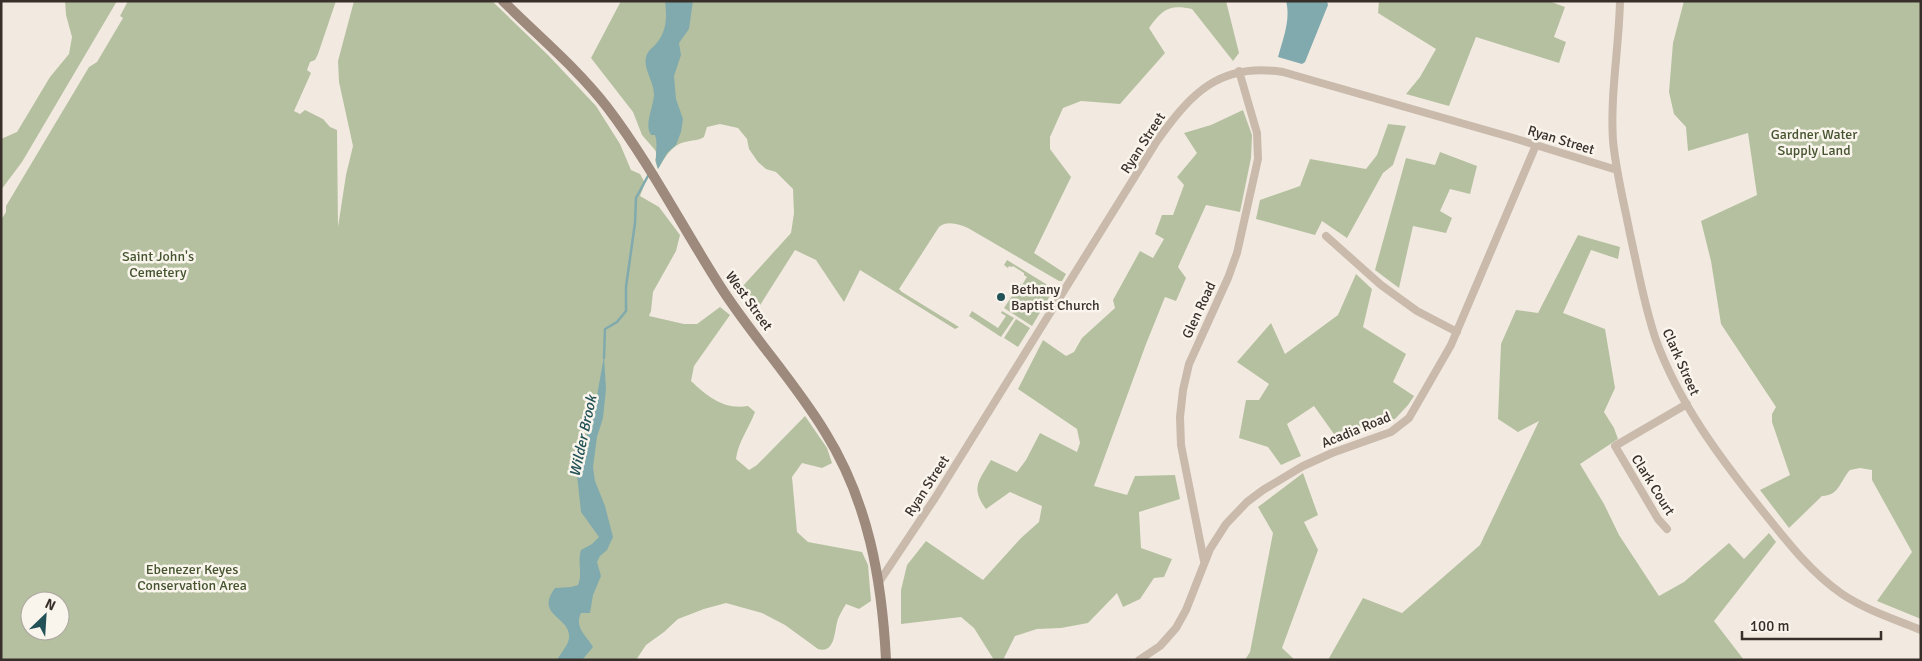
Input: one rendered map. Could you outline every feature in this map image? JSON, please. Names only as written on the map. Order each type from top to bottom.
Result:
[{"type":"main road","name":"West Street","points":[[503,1],[598,97],[626,135],[721,287],[806,403],[832,443],[851,482],[863,513],[874,553],[884,621],[886,660]]},
{"type":"street","name":"Clark Street","points":[[1620,1],[1613,113],[1617,170],[1650,318],[1668,370],[1687,404],[1735,476],[1768,518],[1821,577],[1841,593],[1864,607],[1921,630]]},
{"type":"street","name":"Ryan Street","points":[[879,582],[941,490],[1168,125],[1188,101],[1203,87],[1239,71],[1263,70],[1283,72],[1617,170]]},
{"type":"street","name":"Glen Road","points":[[1204,562],[1183,456],[1180,417],[1183,390],[1189,364],[1228,278],[1237,253],[1258,159],[1257,133],[1239,71]]},
{"type":"street","name":"Acadia Road","points":[[1139,660],[1160,646],[1176,628],[1186,610],[1204,562],[1215,540],[1246,502],[1313,461],[1391,432],[1405,422],[1418,403],[1457,332],[1536,145]]},
{"type":"street","points":[[1326,236],[1382,285],[1417,312],[1457,332]]},
{"type":"street","name":"Clark Court","points":[[1667,529],[1658,519],[1615,446],[1687,404]]},
{"type":"green space","points":[[65,1],[117,1],[22,162],[1,190],[1,139],[17,132],[50,77],[69,54],[72,37],[66,15]]},
{"type":"green space","points":[[128,1],[336,1],[318,54],[315,60],[310,62],[307,70],[311,73],[294,111],[300,114],[305,110],[323,119],[330,127],[337,130],[338,227],[346,175],[353,146],[339,82],[338,61],[354,1],[492,1],[548,55],[596,106],[620,144],[631,170],[640,174],[645,183],[640,196],[659,207],[680,235],[676,251],[653,292],[649,316],[684,324],[697,324],[720,307],[730,315],[694,366],[691,381],[717,401],[731,406],[748,406],[755,412],[741,441],[736,459],[749,470],[757,465],[805,416],[827,448],[832,463],[822,468],[802,463],[792,477],[797,532],[808,542],[862,552],[868,565],[871,601],[859,609],[846,604],[838,619],[831,645],[824,650],[818,649],[785,625],[762,613],[726,603],[678,619],[646,645],[636,660],[1,660],[1,220],[6,212],[6,206],[89,67],[97,62],[123,18],[120,16]]},
{"type":"green space","points":[[621,1],[1226,1],[1239,53],[1233,61],[1192,9],[1172,8],[1162,13],[1149,28],[1165,53],[1120,104],[1081,101],[1063,108],[1050,137],[1050,149],[1071,177],[1034,253],[1066,274],[1062,281],[968,228],[949,223],[939,227],[899,289],[959,327],[955,329],[860,270],[844,302],[816,260],[795,250],[757,310],[742,287],[791,233],[794,213],[793,189],[776,172],[766,169],[758,162],[749,149],[747,139],[738,128],[720,124],[707,127],[702,138],[676,146],[669,152],[658,169],[655,160],[657,154],[642,135],[633,112],[591,58]]},
{"type":"green space","points":[[1379,1],[1549,1],[1565,7],[1554,37],[1566,42],[1559,63],[1476,37],[1449,106],[1406,94],[1420,77],[1436,49],[1378,13]]},
{"type":"green space","name":"Gardner Water Supply Land","points":[[1684,1],[1921,1],[1921,619],[1877,601],[1912,552],[1872,480],[1872,470],[1860,468],[1850,470],[1836,491],[1822,496],[1789,528],[1760,490],[1790,475],[1772,422],[1772,414],[1776,407],[1721,324],[1711,261],[1701,221],[1757,195],[1748,133],[1688,151],[1686,127],[1674,114],[1669,92],[1673,43]]},
{"type":"green space","points":[[1243,110],[1252,135],[1251,158],[1240,212],[1206,205],[1178,267],[1186,278],[1176,301],[1165,297],[1094,486],[1127,495],[1135,476],[1175,475],[1180,499],[1139,512],[1141,548],[1172,559],[1164,577],[1154,578],[1140,599],[1123,607],[1117,593],[1088,623],[1061,628],[1037,629],[1015,636],[1003,660],[994,660],[974,628],[961,617],[901,624],[901,590],[907,565],[926,541],[983,580],[1021,538],[1039,522],[1042,506],[1010,492],[986,509],[978,495],[977,489],[980,479],[991,460],[1017,472],[1026,460],[1040,433],[1077,452],[1080,443],[1077,429],[1018,389],[1043,340],[1066,356],[1074,352],[1082,338],[1115,308],[1113,300],[1140,251],[1153,258],[1164,239],[1155,234],[1162,215],[1173,215],[1184,185],[1177,177],[1197,153],[1184,133],[1211,125]]},
{"type":"green space","points":[[1388,124],[1406,126],[1393,165],[1383,173],[1347,238],[1322,221],[1315,235],[1256,219],[1260,200],[1300,186],[1310,159],[1366,169],[1377,155]]},
{"type":"green space","points":[[1440,152],[1477,166],[1470,194],[1450,189],[1440,211],[1452,218],[1446,233],[1413,226],[1399,288],[1375,270],[1406,158],[1435,165]]},
{"type":"green space","points":[[1578,235],[1620,247],[1618,259],[1591,250],[1563,313],[1605,329],[1615,388],[1604,412],[1614,428],[1618,439],[1580,464],[1604,504],[1619,535],[1659,596],[1684,582],[1729,543],[1744,559],[1769,533],[1776,542],[1714,621],[1744,660],[1328,660],[1363,598],[1402,613],[1480,545],[1539,421],[1518,432],[1498,419],[1501,344],[1516,310],[1538,313]]},
{"type":"green space","points":[[1007,260],[1054,289],[1032,326],[1004,308],[1027,277],[1013,266],[1008,268],[1004,265]]},
{"type":"green space","points":[[1356,274],[1372,289],[1363,327],[1406,354],[1393,382],[1414,396],[1395,419],[1334,434],[1314,406],[1287,424],[1301,456],[1281,465],[1268,447],[1239,438],[1246,400],[1259,400],[1269,384],[1237,362],[1271,323],[1285,354],[1338,315]]},
{"type":"green space","points":[[972,311],[998,328],[1006,316],[1001,313],[1002,311],[1014,318],[1001,337],[969,316]]},
{"type":"green space","points":[[1016,319],[1030,328],[1018,347],[1004,338]]},
{"type":"green space","points":[[1303,473],[1318,515],[1304,522],[1318,550],[1282,648],[1295,660],[1245,660],[1250,652],[1273,533],[1258,507]]},
{"type":"water","points":[[665,1],[693,1],[689,29],[679,43],[681,55],[674,76],[676,99],[683,119],[681,132],[676,145],[667,153],[658,169],[656,139],[655,135],[651,135],[648,126],[654,90],[645,62],[647,53],[659,40],[664,30],[666,19]]},
{"type":"water","points":[[1286,1],[1327,1],[1328,5],[1305,62],[1302,64],[1278,57],[1288,15]]},
{"type":"water","points":[[604,356],[606,389],[603,418],[597,437],[593,467],[595,481],[605,506],[613,537],[607,550],[600,556],[597,562],[601,576],[593,595],[590,613],[581,613],[579,618],[580,627],[593,647],[582,660],[557,660],[567,645],[569,635],[564,623],[550,610],[550,597],[555,588],[578,585],[581,550],[592,544],[599,537],[581,512],[577,475],[587,437],[587,426],[595,407]]},
{"type":"waterway","name":"Wilder Brook","points":[[604,358],[605,329],[617,322],[626,311],[626,287],[635,223],[636,198],[649,174]]},
{"type":"place","name":"Bethany Baptist Church","points":[[1001,297]]},
{"type":"park label","name":"Saint John's Cemetery","points":[[158,264]]},
{"type":"park label","name":"Ebenezer Keyes Conservation Area","points":[[192,578]]}]
